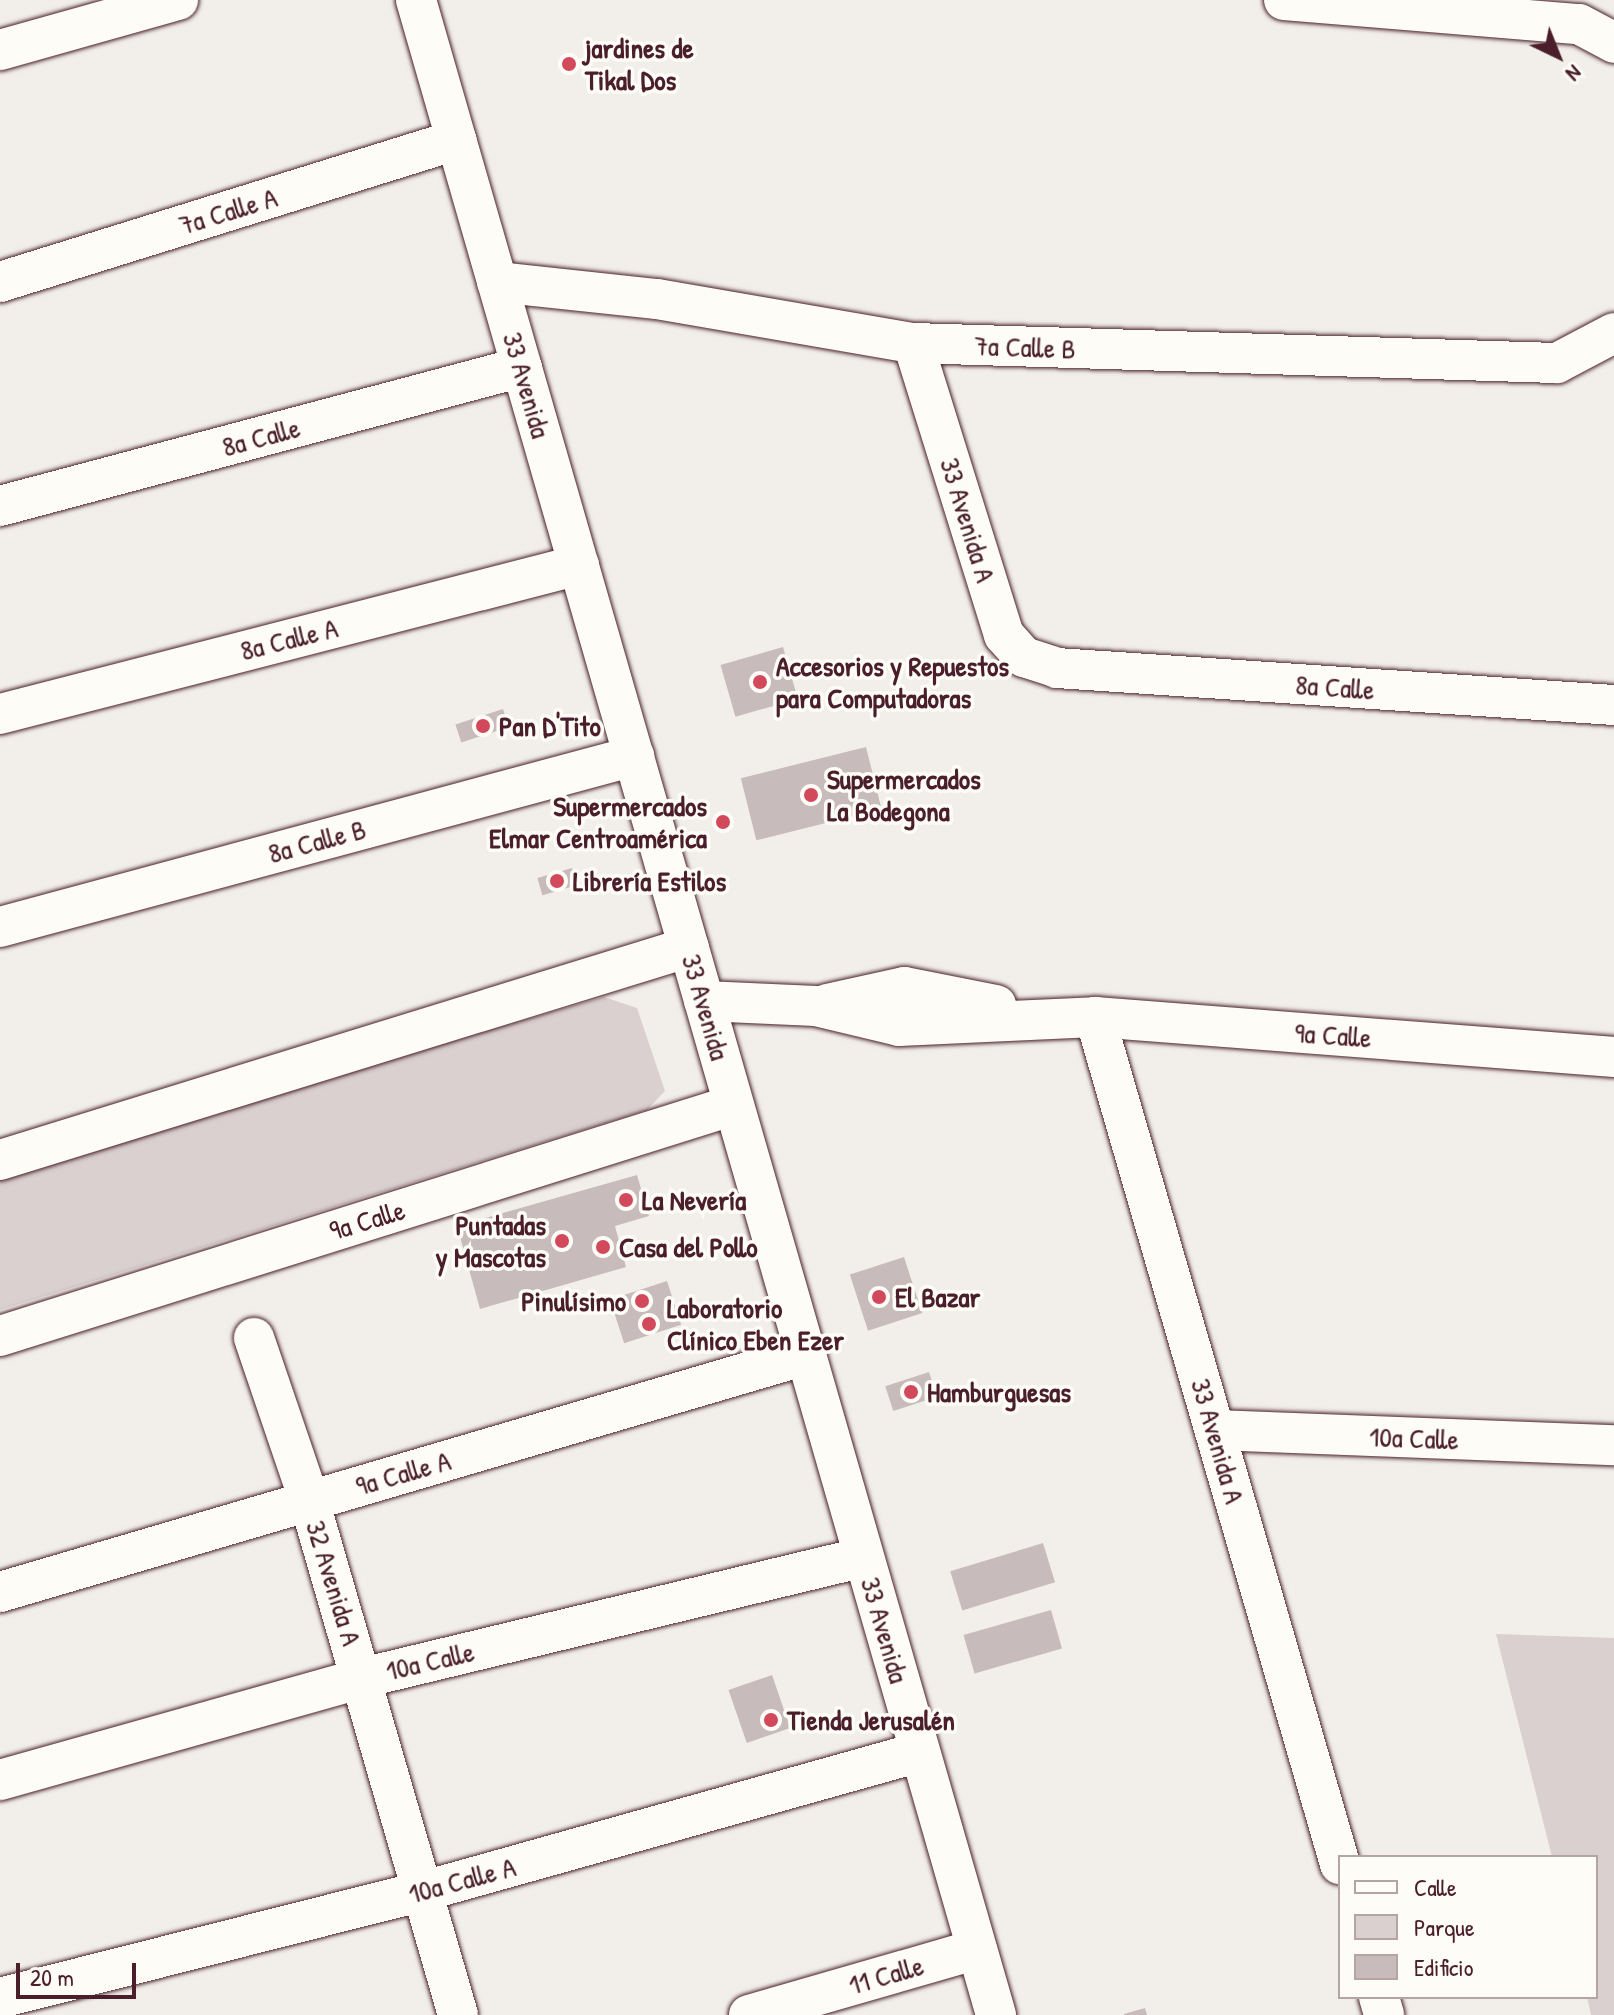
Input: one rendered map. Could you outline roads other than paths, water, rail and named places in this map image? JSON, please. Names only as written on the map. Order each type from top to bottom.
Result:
[{"type":"street","name":"33 Avenida","points":[[416,0],[996,2015]]},
{"type":"street","points":[[1284,0],[1579,24],[1614,43]]},
{"type":"street","points":[[0,50],[152,3]]},
{"type":"street","name":"7a Calle A","points":[[0,282],[456,140]]},
{"type":"street","name":"7a Calle B","points":[[497,282],[657,299],[913,343],[1557,363],[1614,333]]},
{"type":"street","name":"33 Avenida A","points":[[913,343],[1004,635],[1024,657],[1057,668]]},
{"type":"street","name":"8a Calle","points":[[0,506],[522,367]]},
{"type":"street","name":"8a Calle A","points":[[0,714],[579,565]]},
{"type":"street","name":"8a Calle","points":[[1057,668],[1614,705]]},
{"type":"street","name":"8a Calle B","points":[[0,927],[634,756]]},
{"type":"street","points":[[0,1160],[689,947]]},
{"type":"street","name":"9a Calle","points":[[704,1001],[816,1006],[899,1026],[1053,1016],[1095,1017],[1614,1057]]},
{"type":"street","name":"33 Avenida A","points":[[1095,1017],[1338,1857]]},
{"type":"street","name":"9a Calle","points":[[0,1336],[734,1105]]},
{"type":"street","name":"32 Avenida A","points":[[254,1338],[309,1500],[458,2015]]},
{"type":"street","name":"9a Calle A","points":[[0,1592],[806,1355]]},
{"type":"street","name":"10a Calle","points":[[1215,1430],[1614,1445]]},
{"type":"street","name":"10a Calle","points":[[0,1780],[362,1678],[864,1557]]},
{"type":"street","name":"10a Calle A","points":[[0,1998],[424,1891],[920,1752]]},
{"type":"street","name":"11 Calle","points":[[749,2015],[977,1949]]},
{"type":"place","name":"jardines de Tikal Dos","points":[[569,64]]},
{"type":"place","name":"Accesorios y Repuestos para Computadoras","points":[[760,682]]},
{"type":"place","name":"Pan D'Tito","points":[[483,726]]},
{"type":"place","name":"Supermercados La Bodegona","points":[[811,795]]},
{"type":"place","name":"Supermercados Elmar Centroamérica","points":[[723,822]]},
{"type":"place","name":"Librería Estilos","points":[[557,881]]},
{"type":"place","name":"La Nevería","points":[[626,1200]]},
{"type":"place","name":"Puntadas y Mascotas","points":[[562,1241]]},
{"type":"place","name":"Casa del Pollo","points":[[603,1247]]},
{"type":"place","name":"El Bazar","points":[[879,1297]]},
{"type":"place","name":"Pinulísimo","points":[[642,1301]]},
{"type":"place","name":"Laboratorio Clínico Eben Ezer","points":[[649,1324]]},
{"type":"place","name":"Hamburguesas","points":[[911,1392]]},
{"type":"place","name":"Tienda Jerusalén","points":[[771,1720]]}]
